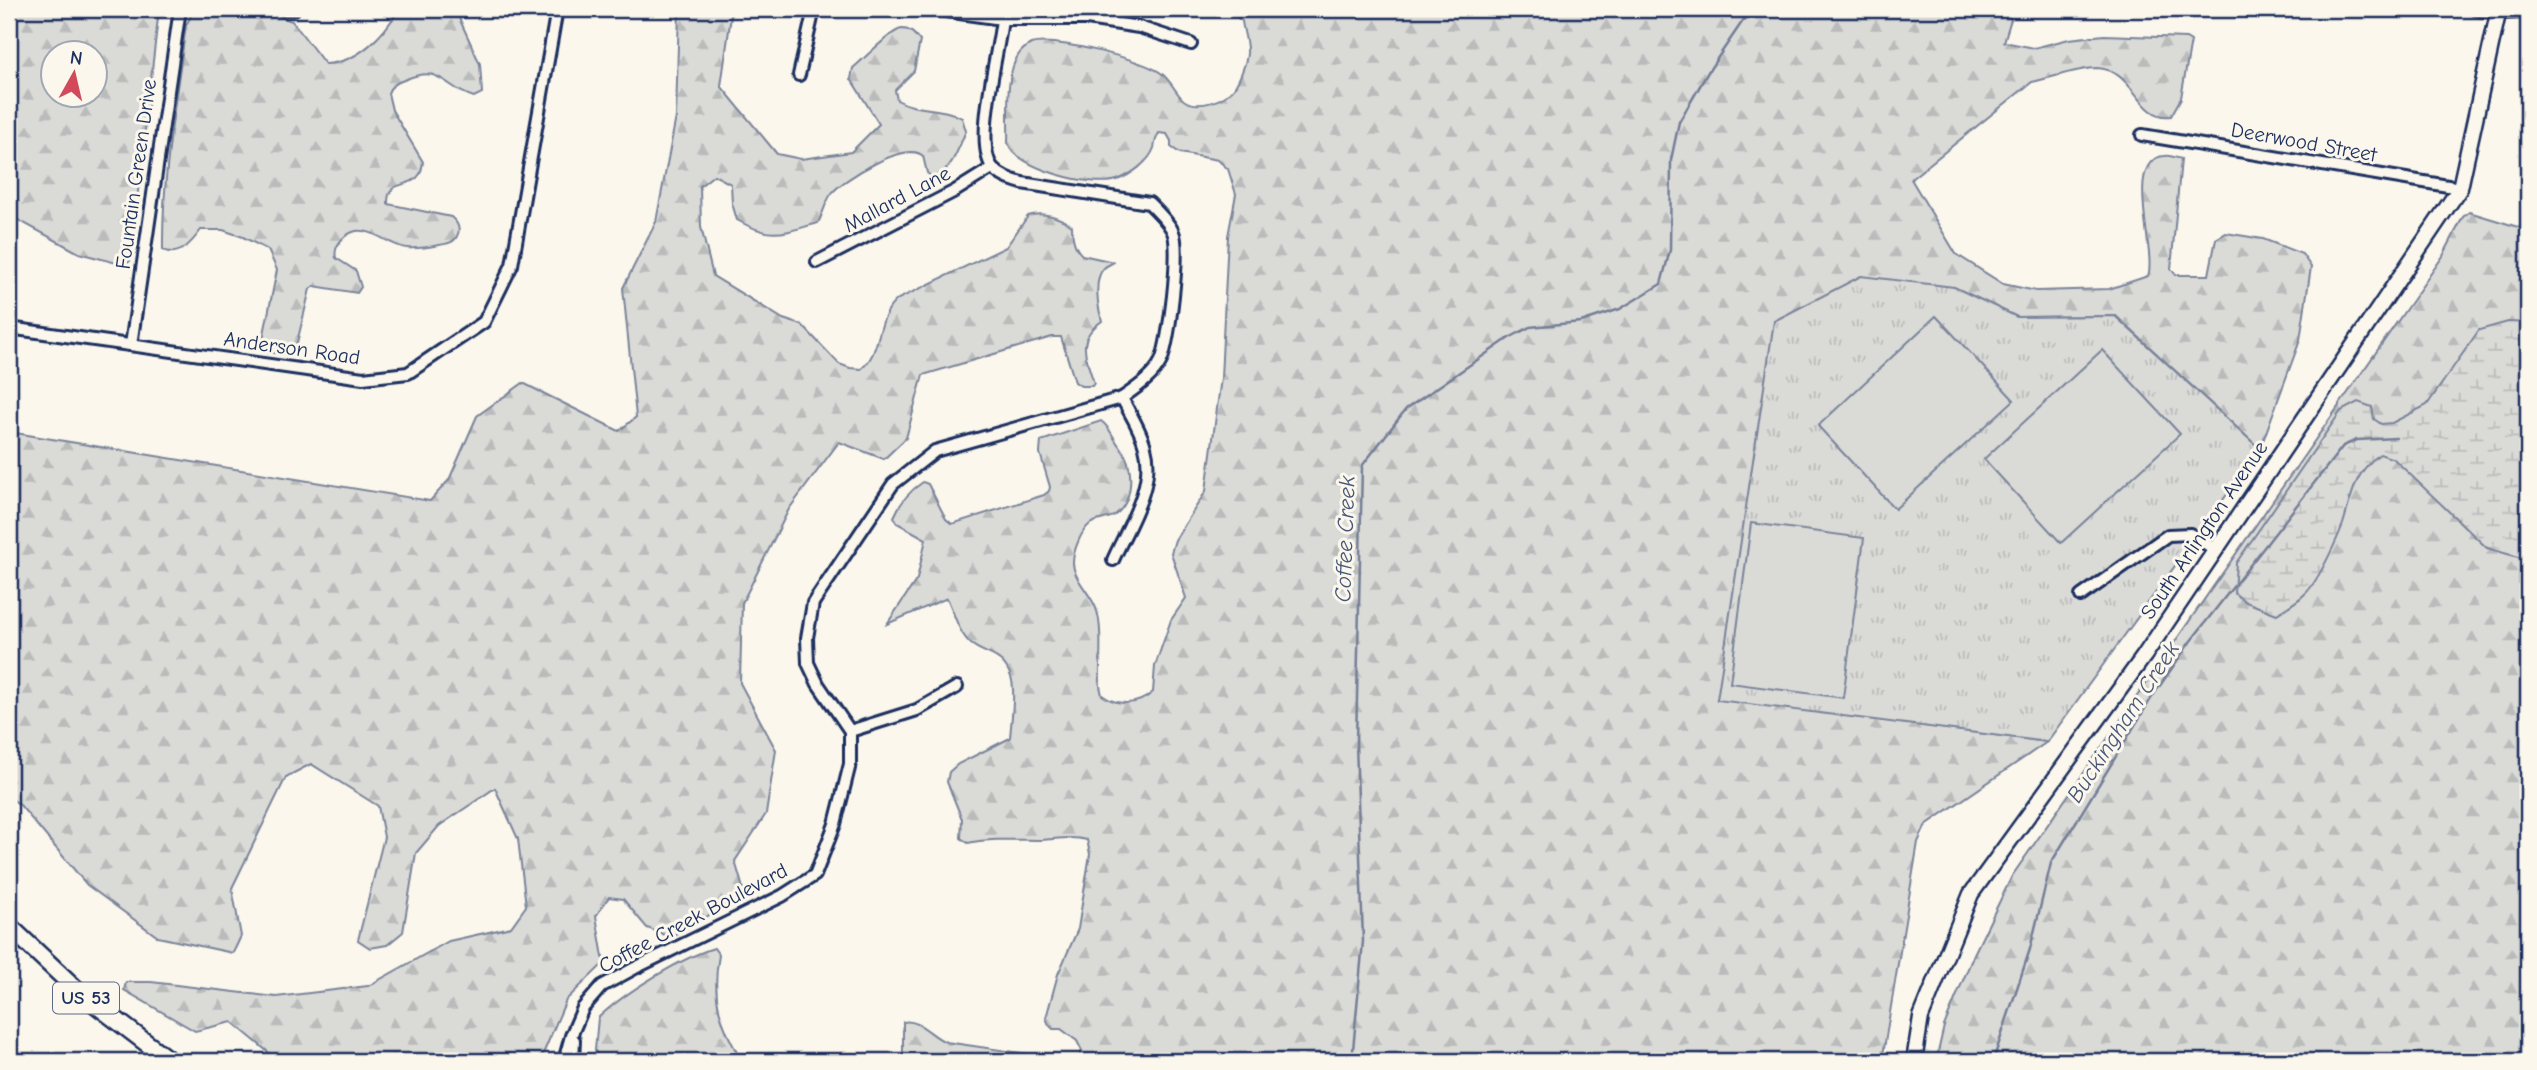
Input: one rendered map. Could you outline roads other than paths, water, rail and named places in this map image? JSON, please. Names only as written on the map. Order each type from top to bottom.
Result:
[{"type":"highway","name":"US 53","points":[[9,926],[77,990],[170,1061]]},
{"type":"main road","name":"South Arlington Avenue","points":[[1914,1061],[1921,1017],[1971,894],[2144,656],[2460,188],[2498,11]]},
{"type":"street","name":"Fountain Green Drive","points":[[131,345],[180,9]]},
{"type":"street","points":[[283,9],[294,9]]},
{"type":"street","name":"Anderson Road","points":[[9,328],[363,378],[408,373],[484,322],[512,265],[557,9]]},
{"type":"street","points":[[799,75],[814,9]]},
{"type":"street","points":[[931,9],[1002,19],[1087,19],[1139,27],[1191,44]]},
{"type":"street","points":[[2475,9],[2528,12]]},
{"type":"street","points":[[957,687],[917,710],[850,731],[818,684],[808,663],[807,638],[813,603],[893,484],[935,451],[1122,398],[1144,382],[1160,361],[1172,304],[1174,233],[1149,203],[1022,183],[1005,177],[992,167],[985,149],[985,119],[1002,19]]},
{"type":"street","name":"Deerwood Street","points":[[2141,135],[2460,188]]},
{"type":"street","name":"Mallard Lane","points":[[817,262],[944,197],[992,167]]},
{"type":"street","points":[[1113,560],[1147,481],[1148,460],[1144,444],[1122,398]]},
{"type":"street","points":[[2081,596],[2168,535],[2190,534],[2216,550]]},
{"type":"street","name":"Coffee Creek Boulevard","points":[[564,1061],[576,1023],[589,1001],[613,979],[782,896],[815,875],[835,824],[850,764],[850,731]]},
{"type":"street","points":[[573,1061],[576,1023]]},
{"type":"waterway","name":"Coffee Creek","points":[[1352,1061],[1363,941],[1356,743],[1362,466],[1406,409],[1509,338],[1530,327],[1581,322],[1620,309],[1661,284],[1670,250],[1671,160],[1679,122],[1708,72],[1751,9]]},
{"type":"waterway","name":"Buckingham Creek","points":[[1993,1061],[2030,949],[2051,863],[2152,697],[2190,642],[2343,446],[2357,440],[2396,438]]}]
